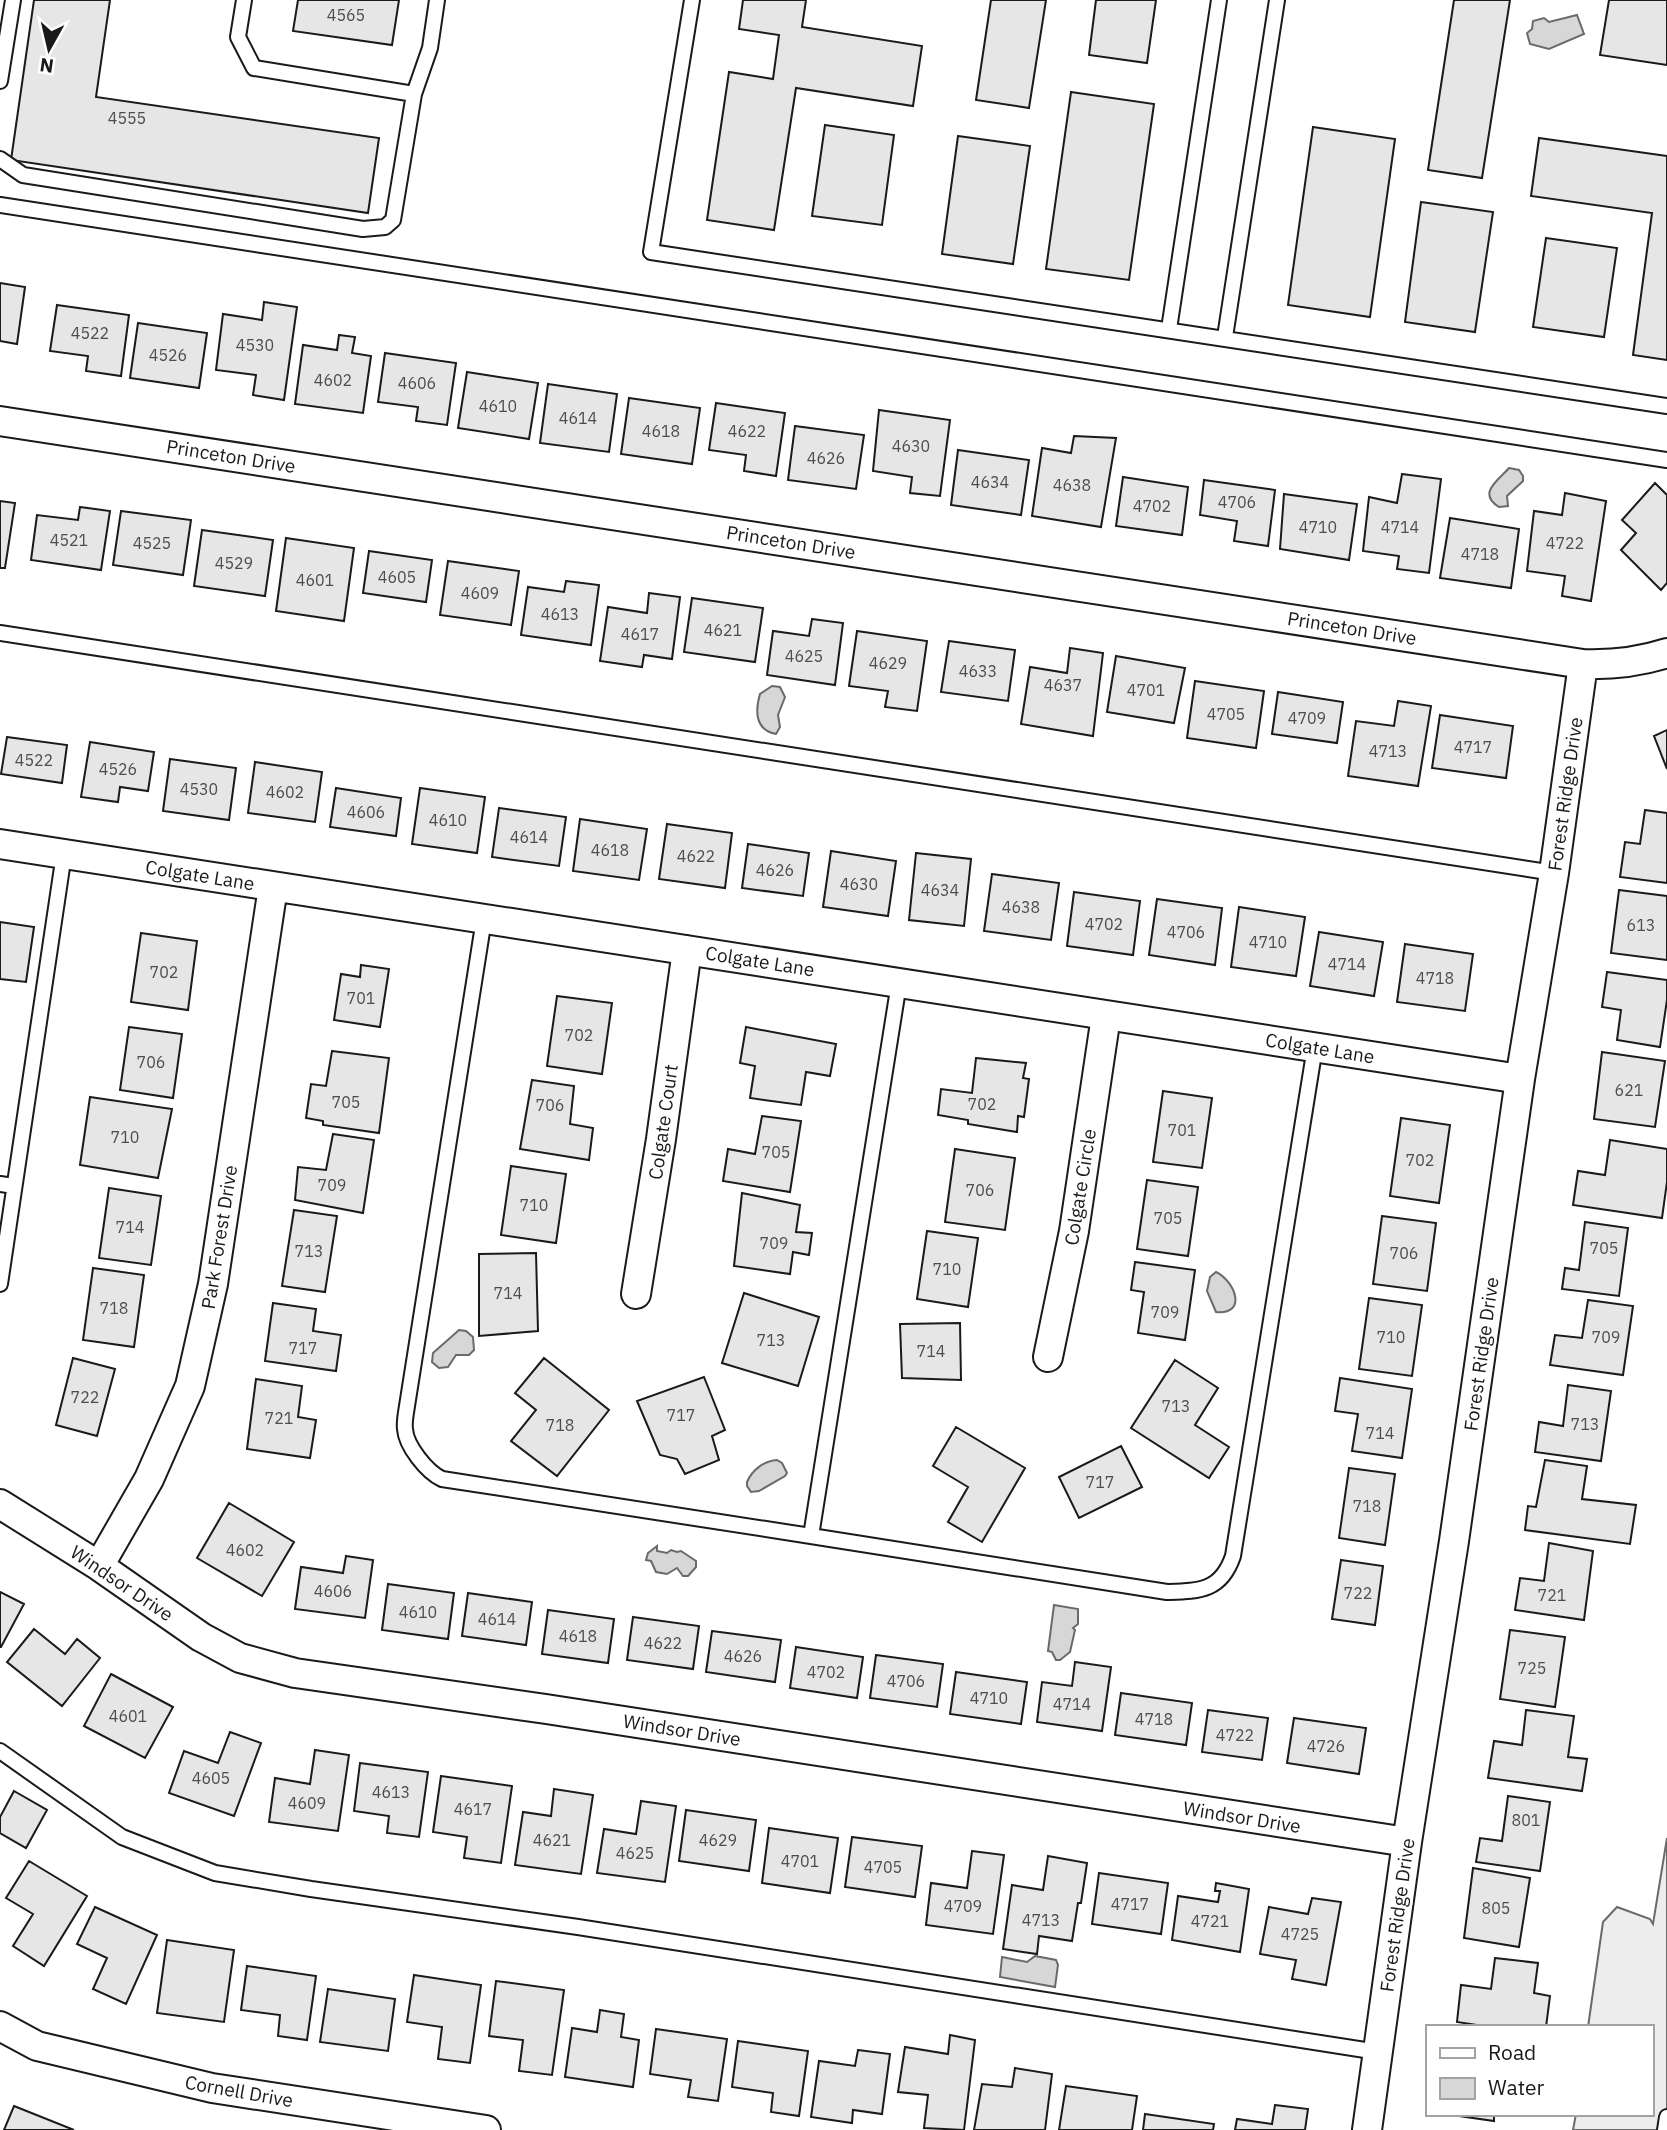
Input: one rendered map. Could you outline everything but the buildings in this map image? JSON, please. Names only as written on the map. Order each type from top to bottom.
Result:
[{"type":"street","name":"Princeton Drive","points":[[0,421],[1583,664]]},
{"type":"street","points":[[1583,664],[1613,665],[1646,660],[1667,653]]},
{"type":"street","name":"Forest Ridge Drive","points":[[1367,2130],[1407,1842],[1454,1541],[1520,1079],[1554,873],[1583,664]]},
{"type":"street","name":"Colgate Lane","points":[[0,844],[1520,1079]]},
{"type":"street","name":"Park Forest Drive","points":[[99,1566],[149,1479],[190,1386],[213,1284],[272,887]]},
{"type":"street","name":"Colgate Court","points":[[636,1294],[687,950]]},
{"type":"street","name":"Colgate Circle","points":[[1048,1357],[1074,1230],[1106,1016]]},
{"type":"street","name":"Windsor Drive","points":[[0,1504],[99,1566],[201,1637],[240,1658],[295,1673],[1407,1842]]},
{"type":"street","name":"Cornell Drive","points":[[0,2026],[37,2046],[212,2088],[486,2130]]},
{"type":"lane","points":[[0,81],[13,0]]},
{"type":"lane","points":[[244,0],[239,37],[254,68],[414,94]]},
{"type":"lane","points":[[0,159],[23,175],[363,229],[385,227],[393,220],[414,94],[430,48],[437,0]]},
{"type":"lane","points":[[692,0],[651,252],[1667,406]]},
{"type":"lane","points":[[1169,329],[1219,0]]},
{"type":"lane","points":[[1225,337],[1277,0]]},
{"type":"lane","points":[[0,205],[1667,460]]},
{"type":"lane","points":[[0,633],[1554,873]]},
{"type":"lane","points":[[0,1284],[7,1185],[64,854]]},
{"type":"lane","points":[[484,919],[407,1406],[405,1431],[416,1454],[432,1474],[442,1479],[1167,1592],[1193,1591],[1218,1582],[1228,1571],[1233,1556],[1315,1047]]},
{"type":"lane","points":[[811,1535],[899,983]]},
{"type":"lane","points":[[0,1751],[122,1837],[215,1873],[1378,2052]]},
{"type":"lane","points":[[1665,2130],[1667,2117]]},
{"type":"shaded area","points":[[1667,1838],[1667,2130],[1573,2130],[1576,2116],[1653,2116],[1653,2025],[1588,2025],[1603,1922],[1617,1907],[1650,1919],[1653,1924]]},
{"type":"water","points":[[1577,15],[1584,34],[1549,49],[1530,44],[1527,33],[1532,29],[1533,21],[1544,18],[1549,22]]},
{"type":"water","points":[[1509,468],[1519,470],[1523,481],[1507,496],[1508,506],[1499,507],[1492,502],[1490,491]]},
{"type":"water","points":[[772,686],[780,687],[785,697],[778,715],[780,727],[776,734],[760,724],[757,713],[760,694]]},
{"type":"water","points":[[1216,1272],[1229,1282],[1235,1296],[1235,1303],[1226,1312],[1216,1312],[1207,1291],[1210,1277]]},
{"type":"water","points":[[459,1330],[466,1331],[473,1337],[474,1350],[469,1355],[456,1355],[448,1367],[439,1368],[432,1362],[433,1353]]},
{"type":"water","points":[[777,1460],[782,1463],[787,1473],[785,1476],[759,1491],[751,1492],[747,1482],[755,1470],[763,1464]]},
{"type":"water","points":[[657,1546],[657,1551],[681,1551],[696,1561],[696,1567],[688,1576],[683,1576],[677,1568],[667,1574],[656,1572],[651,1561],[646,1560],[648,1553]]},
{"type":"water","points":[[1054,1605],[1078,1609],[1078,1624],[1073,1628],[1075,1630],[1070,1652],[1060,1660],[1056,1660],[1052,1652],[1048,1651]]},
{"type":"water","points":[[1035,1956],[1056,1960],[1058,1965],[1055,1987],[1000,1977],[1002,1957],[1027,1962]]}]
